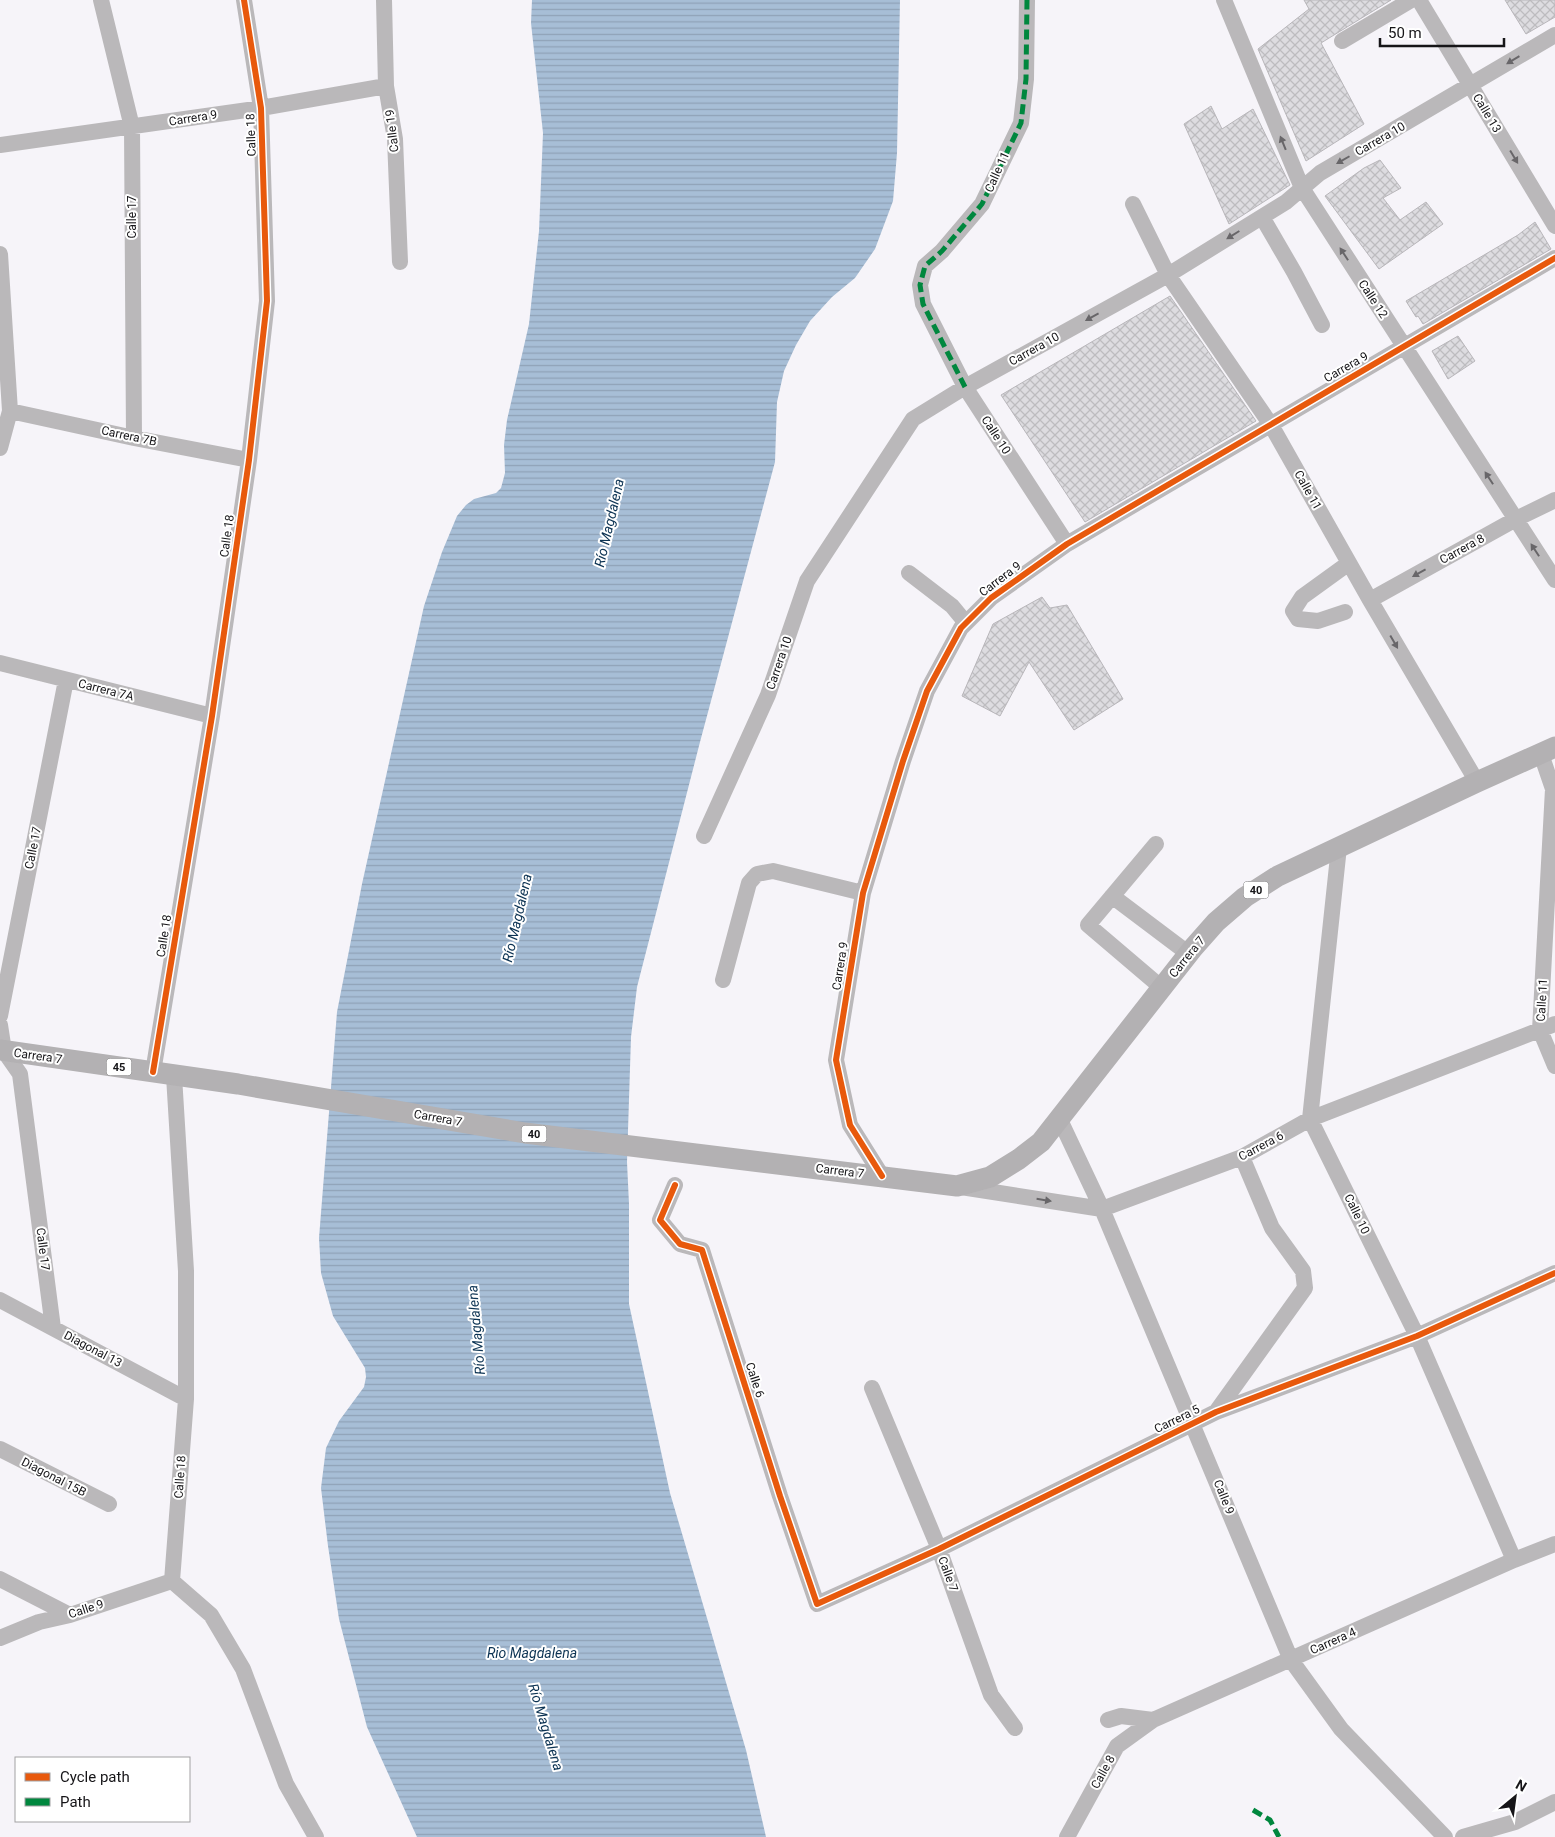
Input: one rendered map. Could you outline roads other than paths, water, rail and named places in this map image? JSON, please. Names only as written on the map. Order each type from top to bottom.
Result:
[{"type":"main road","name":"Carrera 7","points":[[2,1051],[238,1084],[525,1132],[957,1186],[990,1177],[1019,1159],[1041,1142],[1189,954],[1216,922],[1245,897],[1278,876],[1548,750]]},
{"type":"street","name":"Calle 17","points":[[101,0],[132,127],[134,438]]},
{"type":"street","name":"Calle 18","points":[[153,1072],[212,716],[249,460],[267,301],[261,108],[244,0]]},
{"type":"street","name":"Calle 19","points":[[384,0],[386,86],[395,139],[400,262]]},
{"type":"street","name":"Calle 11","points":[[932,322],[923,304],[920,285],[925,266],[942,251],[982,204],[1021,122],[1026,79],[1027,0]]},
{"type":"street","name":"Calle 12","points":[[1224,0],[1302,188],[1555,580]]},
{"type":"street","points":[[1342,41],[1411,0]]},
{"type":"street","name":"Calle 13","points":[[1419,0],[1555,226]]},
{"type":"street","name":"Carrera 10","points":[[704,836],[768,695],[807,581],[913,419],[965,387],[1168,276],[1286,202],[1320,173],[1555,35]]},
{"type":"street","name":"Carrera 9","points":[[0,145],[261,108],[386,86]]},
{"type":"street","name":"Calle 11","points":[[1133,204],[1168,276],[1271,425],[1370,600],[1477,782]]},
{"type":"street","points":[[1262,217],[1322,324]]},
{"type":"street","points":[[0,254],[5,406],[0,448]]},
{"type":"street","name":"Carrera 9","points":[[882,1176],[850,1125],[836,1060],[863,892],[927,690],[961,628],[991,598],[1067,544],[1555,258]]},
{"type":"street","name":"Calle 10","points":[[932,322],[965,387],[1067,544]]},
{"type":"street","name":"Carrera 7B","points":[[5,406],[134,438],[249,460]]},
{"type":"street","name":"Carrera 8","points":[[1370,600],[1516,519],[1555,500]]},
{"type":"street","points":[[1345,612],[1318,621],[1298,619],[1293,611],[1302,597],[1349,563]]},
{"type":"street","points":[[909,573],[952,606],[966,623]]},
{"type":"street","name":"Carrera 7A","points":[[0,663],[212,716]]},
{"type":"street","name":"Calle 17","points":[[0,1016],[66,680]]},
{"type":"street","name":"Calle 11","points":[[1548,750],[1553,789],[1548,1027],[1555,1066]]},
{"type":"street","points":[[1156,844],[1088,925],[1162,988]]},
{"type":"street","points":[[1310,1119],[1339,847]]},
{"type":"street","points":[[723,980],[749,883],[757,874],[773,871],[863,892]]},
{"type":"street","points":[[1112,896],[1189,954]]},
{"type":"street","name":"Calle 17","points":[[0,1026],[2,1051],[20,1074],[53,1328]]},
{"type":"street","name":"Carrera 6","points":[[957,1186],[1102,1209],[1242,1157],[1310,1119],[1548,1027]]},
{"type":"street","name":"Calle 18","points":[[172,1580],[186,1399],[186,1271],[174,1076]]},
{"type":"street","name":"Calle 10","points":[[1310,1119],[1417,1336],[1514,1560]]},
{"type":"street","name":"Calle 9","points":[[1060,1120],[1102,1209],[1291,1660],[1341,1729],[1445,1837]]},
{"type":"street","points":[[1216,1412],[1305,1288],[1303,1271],[1272,1228],[1242,1157]]},
{"type":"street","name":"Calle 6","points":[[675,1185],[660,1220],[680,1244],[702,1250],[777,1486],[817,1604]]},
{"type":"street","name":"Carrera 5","points":[[817,1604],[939,1549],[1216,1412],[1417,1336],[1555,1273]]},
{"type":"street","name":"Diagonal 13","points":[[0,1300],[186,1399]]},
{"type":"street","name":"Calle 7","points":[[872,1388],[939,1549],[990,1695],[1015,1728]]},
{"type":"street","name":"Diagonal 15B","points":[[0,1449],[109,1504]]},
{"type":"street","name":"Carrera 4","points":[[1153,1720],[1514,1560],[1555,1544]]},
{"type":"street","points":[[0,1579],[70,1615]]},
{"type":"street","points":[[172,1580],[210,1615],[243,1669],[286,1784],[316,1837]]},
{"type":"street","name":"Calle 9","points":[[0,1638],[39,1622],[70,1615],[172,1580]]},
{"type":"street","points":[[1108,1720],[1121,1716],[1153,1720]]},
{"type":"street","name":"Calle 8","points":[[1067,1837],[1117,1746],[1153,1720]]},
{"type":"street","points":[[1464,1837],[1515,1822],[1555,1802]]},
{"type":"water","name":"Rio Magdalena","points":[[532,0],[900,0],[897,153],[893,201],[875,249],[855,278],[832,297],[810,321],[784,371],[777,402],[775,462],[637,987],[631,1037],[627,1162],[629,1304],[670,1493],[746,1750],[766,1837],[417,1837],[367,1727],[339,1619],[328,1546],[321,1488],[326,1448],[339,1421],[364,1387],[366,1377],[365,1368],[333,1316],[321,1273],[319,1238],[337,1012],[362,884],[424,606],[442,552],[457,516],[474,499],[496,493],[501,488],[505,473],[504,445],[507,420],[529,324],[539,231],[543,133],[531,23]]},
{"type":"water label","name":"Río Magdalena","points":[[609,523]]},
{"type":"water label","name":"Río Magdalena","points":[[517,918]]},
{"type":"water label","name":"Río Magdalena","points":[[476,1330]]},
{"type":"water label","name":"Río Magdalena","points":[[546,1727]]}]
